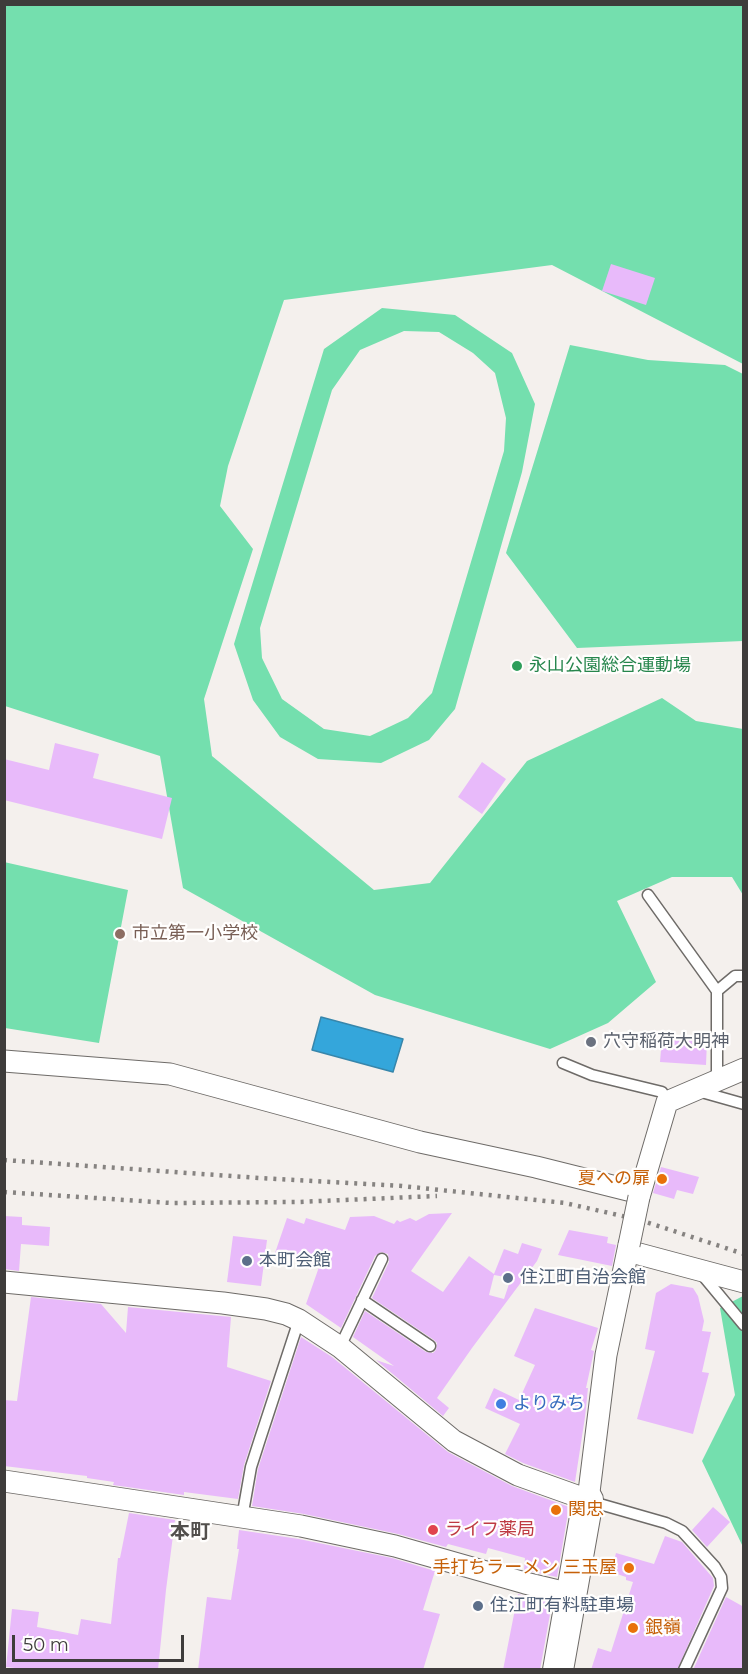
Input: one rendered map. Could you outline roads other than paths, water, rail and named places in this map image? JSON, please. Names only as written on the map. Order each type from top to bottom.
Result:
[{"type":"street","points":[[4,1061],[170,1074],[420,1142],[536,1167],[640,1195]]},
{"type":"street","points":[[558,1670],[588,1500],[606,1355],[640,1195],[667,1102],[744,1069]]},
{"type":"street","points":[[629,1248],[744,1282]]},
{"type":"street","points":[[4,1282],[223,1303],[266,1309],[299,1320],[340,1347],[454,1441],[518,1475],[588,1500]]},
{"type":"street","points":[[4,1481],[301,1526],[395,1546],[571,1594]]},
{"type":"lane","points":[[648,895],[717,991],[717,1081]]},
{"type":"lane","points":[[717,991],[735,976],[744,976]]},
{"type":"lane","points":[[562,1063],[592,1076],[662,1092],[667,1102]]},
{"type":"lane","points":[[696,1090],[744,1104]]},
{"type":"lane","points":[[340,1347],[382,1259]]},
{"type":"lane","points":[[698,1270],[744,1326]]},
{"type":"lane","points":[[362,1300],[430,1346]]},
{"type":"lane","points":[[242,1518],[260,1439],[299,1320]]},
{"type":"lane","points":[[588,1500],[666,1523],[682,1531],[715,1567],[721,1577],[722,1588],[684,1670]]},
{"type":"water","points":[[321,1017],[403,1039],[393,1072],[312,1050]]},
{"type":"railway","points":[[4,1160],[402,1186],[565,1203],[640,1220],[744,1254]]},
{"type":"railway","points":[[4,1192],[171,1203],[298,1202],[437,1196]]},
{"type":"place","name":"永山公園総合運動場","points":[[517,666]]},
{"type":"place","name":"市立第一小学校","points":[[120,934]]},
{"type":"place","name":"穴守稲荷大明神","points":[[591,1042]]},
{"type":"place","name":"夏への扉","points":[[662,1179]]},
{"type":"place","name":"本町会館","points":[[247,1261]]},
{"type":"place","name":"住江町自治会館","points":[[508,1278]]},
{"type":"place","name":"よりみち","points":[[501,1404]]},
{"type":"place","name":"関忠","points":[[556,1510]]},
{"type":"place","name":"ライフ薬局","points":[[433,1530]]},
{"type":"place","name":"手打ちラーメン 三玉屋","points":[[629,1568]]},
{"type":"place","name":"住江町有料駐車場","points":[[478,1606]]},
{"type":"place","name":"銀嶺","points":[[633,1628]]},
{"type":"district","name":"本町","points":[[190,1532]]}]
